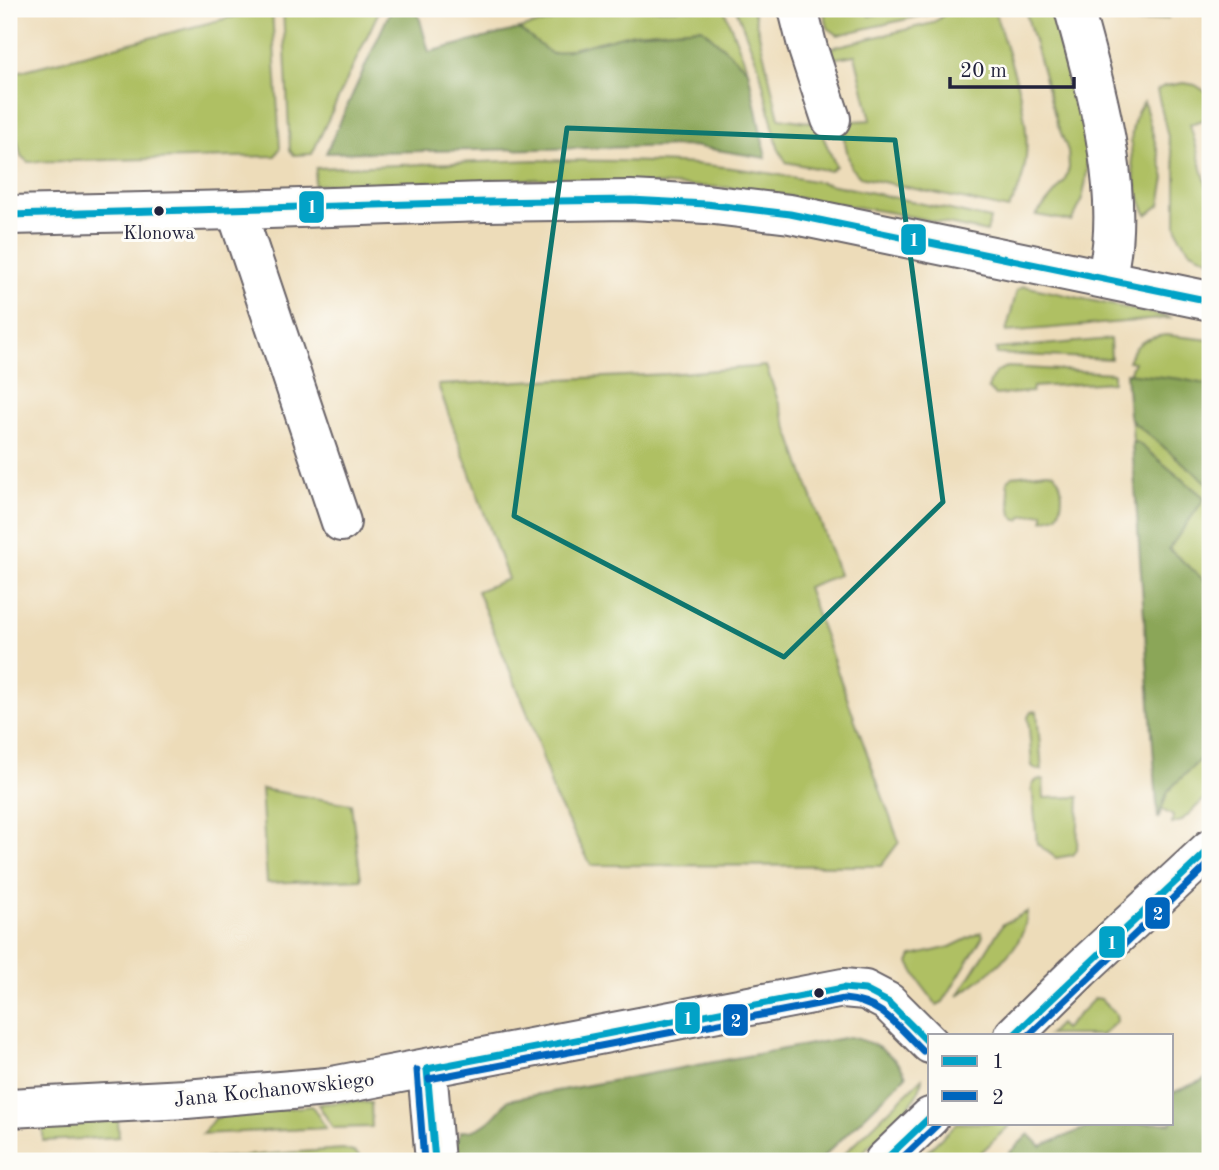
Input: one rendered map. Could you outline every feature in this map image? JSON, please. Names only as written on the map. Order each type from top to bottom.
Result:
[{"type":"street","points":[[798,9],[831,119]]},
{"type":"street","points":[[1074,9],[1102,110],[1111,181],[1112,257],[1106,279]]},
{"type":"street","points":[[9,215],[486,202],[631,200],[706,204],[790,214],[1210,301]]},
{"type":"street","points":[[236,210],[341,522]]},
{"type":"street","points":[[1015,1034],[1210,849]]},
{"type":"street","name":"Jana Kochanowskiego","points":[[9,1108],[186,1099],[303,1089],[427,1069],[843,988],[865,990],[888,1002],[928,1042]]},
{"type":"street","points":[[427,1069],[435,1161]]},
{"type":"street","points":[[884,1161],[928,1120]]},
{"type":"highlighted area","points":[[567,128],[895,140],[943,502],[784,657],[514,516]]},
{"type":"green space","points":[[263,9],[272,9],[280,148],[275,156],[28,162],[21,156],[9,105],[9,74]]},
{"type":"green space","points":[[283,9],[380,9],[312,154],[294,155],[290,151]]},
{"type":"green space","points":[[391,9],[417,9],[429,52],[519,29],[552,54],[634,33],[702,28],[748,70],[766,158],[692,146],[326,153]]},
{"type":"green space","points":[[599,9],[724,9],[748,70],[701,28],[634,33],[552,55],[519,29]]},
{"type":"green space","points":[[736,9],[753,9],[779,118],[817,123],[836,166],[830,171],[786,162],[778,148],[759,67]]},
{"type":"green space","points":[[823,9],[867,9],[869,16],[894,9],[936,9],[929,14],[838,35],[828,28]]},
{"type":"green space","points":[[951,9],[994,9],[1017,84],[1023,110],[1026,161],[1020,186],[1008,209],[860,177],[851,168],[840,122],[871,120],[855,55],[825,60],[822,50],[933,23]]},
{"type":"green space","points":[[1025,9],[1057,9],[1078,87],[1087,146],[1087,175],[1082,200],[1071,221],[1036,215],[1064,182],[1069,168],[1068,151],[1057,123]]},
{"type":"green space","points":[[1124,9],[1167,9],[1168,18],[1136,23],[1128,17]]},
{"type":"green space","points":[[1184,83],[1195,85],[1210,94],[1210,118],[1190,124],[1210,198],[1210,260],[1191,251],[1180,238],[1176,225],[1176,171],[1157,90],[1164,86]]},
{"type":"green space","points":[[1144,102],[1165,178],[1160,205],[1147,215],[1137,189],[1131,142],[1137,113]]},
{"type":"green space","points":[[535,160],[663,162],[742,169],[849,188],[990,219],[987,232],[888,212],[733,188],[544,179],[314,185],[316,168]]},
{"type":"green space","points":[[1024,286],[1172,318],[1006,332],[1017,290]]},
{"type":"green space","points":[[1166,335],[1210,340],[1210,794],[1181,821],[1172,824],[1173,816],[1159,808],[1128,376],[1134,362],[1128,361],[1134,349],[1148,339]]},
{"type":"green space","points":[[1110,339],[1111,359],[997,354],[996,349]]},
{"type":"green space","points":[[766,366],[839,575],[807,587],[899,842],[881,866],[591,865],[554,795],[532,724],[477,591],[508,579],[438,385],[667,374]]},
{"type":"green space","points":[[1008,367],[1113,373],[1113,382],[1033,387],[1032,392],[995,395],[988,389],[991,381],[997,372]]},
{"type":"green space","points":[[1126,373],[1210,385],[1210,485],[1133,422],[1129,415]]},
{"type":"green space","points":[[1137,442],[1205,498],[1169,549],[1204,580],[1210,574],[1210,750],[1168,791],[1158,819],[1132,443]]},
{"type":"green space","points":[[1054,473],[1061,488],[1062,500],[1057,516],[1043,520],[1043,513],[1023,516],[1016,520],[1012,515],[1007,481],[1012,476]]},
{"type":"green space","points":[[1037,711],[1042,770],[1032,766],[1028,717],[1031,712]]},
{"type":"green space","points":[[1043,779],[1044,798],[1079,797],[1077,850],[1073,855],[1056,858],[1037,844],[1032,785]]},
{"type":"green space","points":[[261,789],[351,804],[361,879],[267,883]]},
{"type":"green space","points":[[1027,912],[1020,939],[1012,950],[958,996],[1003,924]]},
{"type":"green space","points":[[981,932],[983,936],[943,1002],[937,1005],[909,963],[912,956],[950,947]]},
{"type":"green space","points":[[1095,998],[1101,999],[1116,1014],[1117,1021],[1103,1034],[1049,1034],[1059,1024],[1064,1029]]},
{"type":"green space","points":[[849,1037],[866,1042],[890,1055],[906,1076],[819,1161],[448,1161],[461,1131],[482,1126],[508,1100]]},
{"type":"green space","points":[[1210,1077],[1210,1161],[1001,1161],[1029,1134],[1041,1146],[1096,1124],[1174,1124],[1174,1092]]},
{"type":"green space","points":[[922,1078],[914,1099],[895,1122],[853,1161],[837,1161]]},
{"type":"green space","points":[[353,1101],[371,1103],[372,1127],[333,1128],[318,1104]]},
{"type":"green space","points":[[312,1106],[326,1128],[202,1134],[214,1119],[224,1115]]},
{"type":"green space","points":[[118,1120],[119,1137],[43,1141],[43,1124]]},
{"type":"green space","points":[[956,1124],[1011,1124],[972,1161],[917,1161]]},
{"type":"green space","points":[[343,1149],[356,1153],[364,1161],[201,1161],[201,1159]]},
{"type":"transit line","name":"1","points":[[9,215],[486,202],[631,200],[706,204],[790,214],[1210,301]]},
{"type":"transit line","name":"1","points":[[1015,1034],[1210,849]]},
{"type":"transit line","name":"2","points":[[1030,1034],[1210,863]]},
{"type":"transit line","name":"1","points":[[427,1069],[843,988],[865,990],[888,1002],[928,1042]]},
{"type":"transit line","name":"2","points":[[429,1079],[844,999],[879,1010],[923,1051]]},
{"type":"transit line","name":"1","points":[[427,1069],[435,1161]]},
{"type":"transit line","name":"2","points":[[417,1070],[424,1161]]},
{"type":"transit line","name":"1","points":[[884,1161],[928,1119]]},
{"type":"transit line","name":"2","points":[[899,1161],[937,1125]]},
{"type":"place","name":"Klonowa","points":[[159,211]]}]
